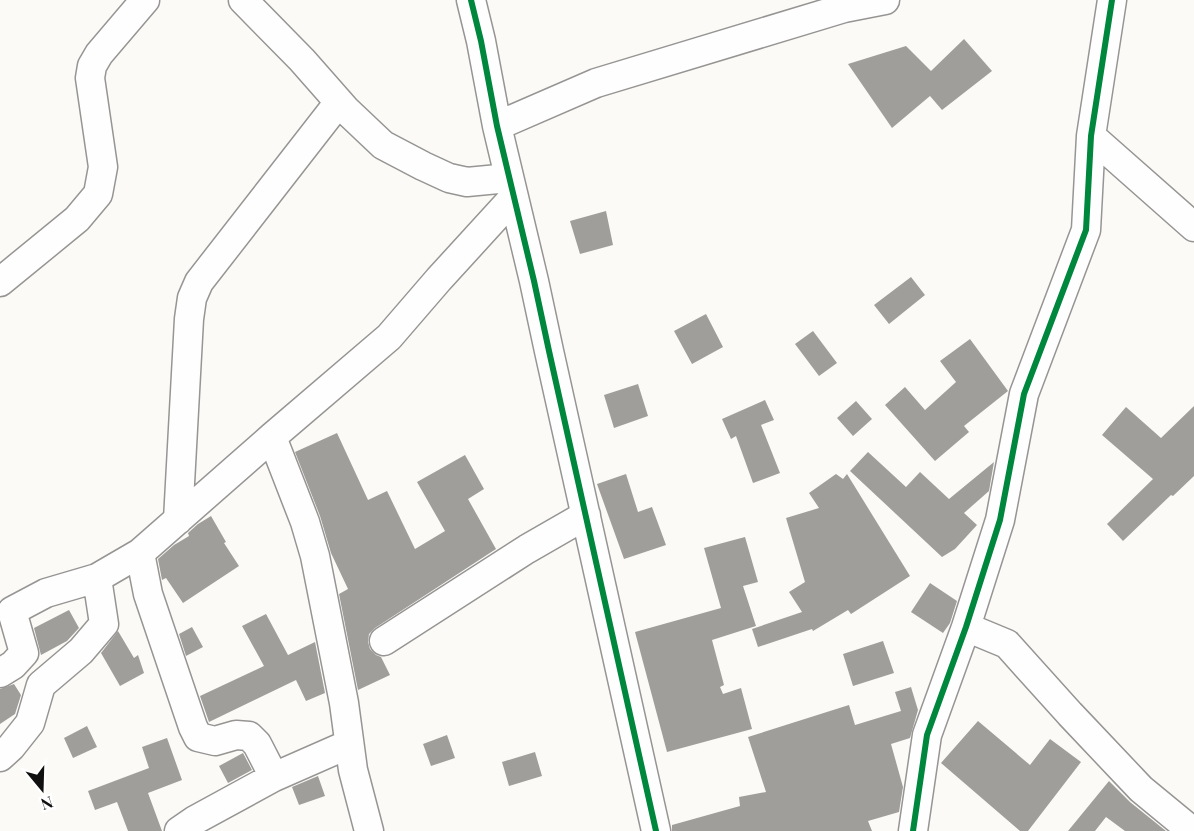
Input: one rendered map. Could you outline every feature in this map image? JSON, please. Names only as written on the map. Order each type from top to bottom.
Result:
[{"type":"street","points":[[0,282],[77,219],[98,194],[103,166],[90,78],[92,66],[99,54],[145,0]]},
{"type":"street","points":[[243,0],[383,145],[449,178],[512,188]]},
{"type":"street","points":[[471,0],[497,126],[534,281],[656,831]]},
{"type":"street","points":[[497,126],[596,83],[843,4],[885,0]]},
{"type":"street","points":[[913,831],[927,735],[966,627],[1000,520],[1024,394],[1086,230],[1091,136],[1112,0]]},
{"type":"street","points":[[178,520],[192,298],[199,282],[339,102]]},
{"type":"street","points":[[1091,136],[1194,227]]},
{"type":"street","points":[[0,673],[13,665],[24,653],[12,611],[46,593],[97,578],[140,553],[389,337],[512,188]]},
{"type":"street","points":[[272,437],[305,522],[315,556],[342,692],[353,770],[369,831]]},
{"type":"street","points":[[384,641],[527,549],[586,515]]},
{"type":"street","points":[[140,553],[152,604],[198,737],[215,741],[236,735],[249,736],[257,744],[274,777]]},
{"type":"street","points":[[0,757],[30,723],[41,685],[81,651],[104,624],[97,578]]},
{"type":"street","points":[[966,627],[1007,644],[1141,789],[1192,831]]},
{"type":"street","points":[[179,831],[274,777],[349,744]]},
{"type":"building","points":[[964,39],[992,71],[942,110],[930,96],[892,128],[848,64],[906,46],[931,71]]},
{"type":"building","points":[[606,211],[613,245],[580,254],[570,221]]},
{"type":"building","points":[[911,277],[925,295],[889,324],[874,305]]},
{"type":"building","points":[[706,314],[723,347],[692,364],[674,331]]},
{"type":"building","points":[[813,331],[837,363],[819,376],[795,344]]},
{"type":"building","points":[[970,339],[1008,391],[964,426],[969,432],[935,461],[885,405],[905,387],[925,410],[956,382],[940,361]]},
{"type":"building","points":[[638,384],[648,416],[614,428],[604,395]]},
{"type":"building","points":[[765,400],[774,420],[761,425],[780,473],[753,483],[736,436],[731,439],[722,419]]},
{"type":"building","points":[[856,401],[872,419],[853,436],[837,418]]},
{"type":"building","points":[[1194,406],[1194,476],[1123,541],[1107,524],[1153,479],[1102,435],[1126,407],[1161,438]]},
{"type":"building","points":[[337,433],[368,500],[387,491],[415,549],[445,531],[417,482],[465,455],[484,489],[468,499],[496,549],[369,634],[370,649],[381,657],[390,675],[358,690],[339,594],[348,589],[331,553],[320,516],[295,452]]},
{"type":"building","points":[[868,452],[906,487],[920,472],[949,499],[994,462],[989,491],[964,513],[977,525],[955,549],[942,557],[850,471]]},
{"type":"building","points":[[626,474],[638,512],[652,507],[666,545],[624,559],[597,484]]},
{"type":"building","points":[[836,474],[843,479],[847,474],[910,576],[851,614],[848,610],[813,631],[812,629],[758,647],[752,629],[802,612],[789,592],[805,582],[786,518],[819,508],[809,493]]},
{"type":"building","points":[[211,516],[226,542],[224,543],[239,566],[183,603],[166,578],[162,580],[158,559],[189,536],[188,533],[198,524]]},
{"type":"building","points":[[745,537],[758,582],[743,586],[756,626],[712,640],[724,685],[720,687],[723,694],[741,688],[752,729],[667,752],[635,632],[721,608],[704,548]]},
{"type":"building","points":[[930,583],[957,601],[950,623],[943,633],[911,612]]},
{"type":"building","points":[[69,610],[79,628],[67,641],[41,655],[34,628]]},
{"type":"building","points":[[266,614],[288,655],[315,642],[325,693],[306,701],[296,680],[209,722],[200,696],[264,666],[242,626]]},
{"type":"building","points":[[192,627],[203,647],[186,656],[179,634]]},
{"type":"building","points":[[118,631],[134,658],[138,655],[144,673],[120,686],[101,653]]},
{"type":"building","points":[[883,641],[894,673],[853,686],[843,654]]},
{"type":"building","points":[[14,684],[21,695],[15,714],[0,724],[0,689]]},
{"type":"building","points":[[911,687],[918,710],[910,738],[891,744],[903,787],[899,812],[868,821],[872,831],[672,831],[672,825],[740,806],[739,797],[766,792],[748,737],[849,705],[855,725],[901,711],[895,692]]},
{"type":"building","points":[[978,721],[1030,765],[1050,739],[1081,762],[1028,831],[1020,831],[941,763]]},
{"type":"building","points":[[87,726],[97,747],[73,758],[64,738]]},
{"type":"building","points":[[447,735],[455,758],[431,766],[423,744]]},
{"type":"building","points":[[167,738],[182,780],[148,793],[162,831],[128,831],[117,802],[95,810],[88,791],[149,768],[142,747]]},
{"type":"building","points":[[535,752],[542,776],[509,786],[502,762]]},
{"type":"building","points":[[243,753],[252,770],[228,783],[219,766]]},
{"type":"building","points":[[318,776],[325,796],[299,805],[292,787]]},
{"type":"building","points":[[1109,781],[1130,802],[1166,831],[1125,831],[1106,817],[1095,831],[1068,831]]},
{"type":"cycle path","points":[[471,0],[497,126],[534,281],[656,831]]},
{"type":"cycle path","points":[[913,831],[927,735],[966,627],[1000,520],[1024,394],[1086,230],[1091,136],[1112,0]]}]
